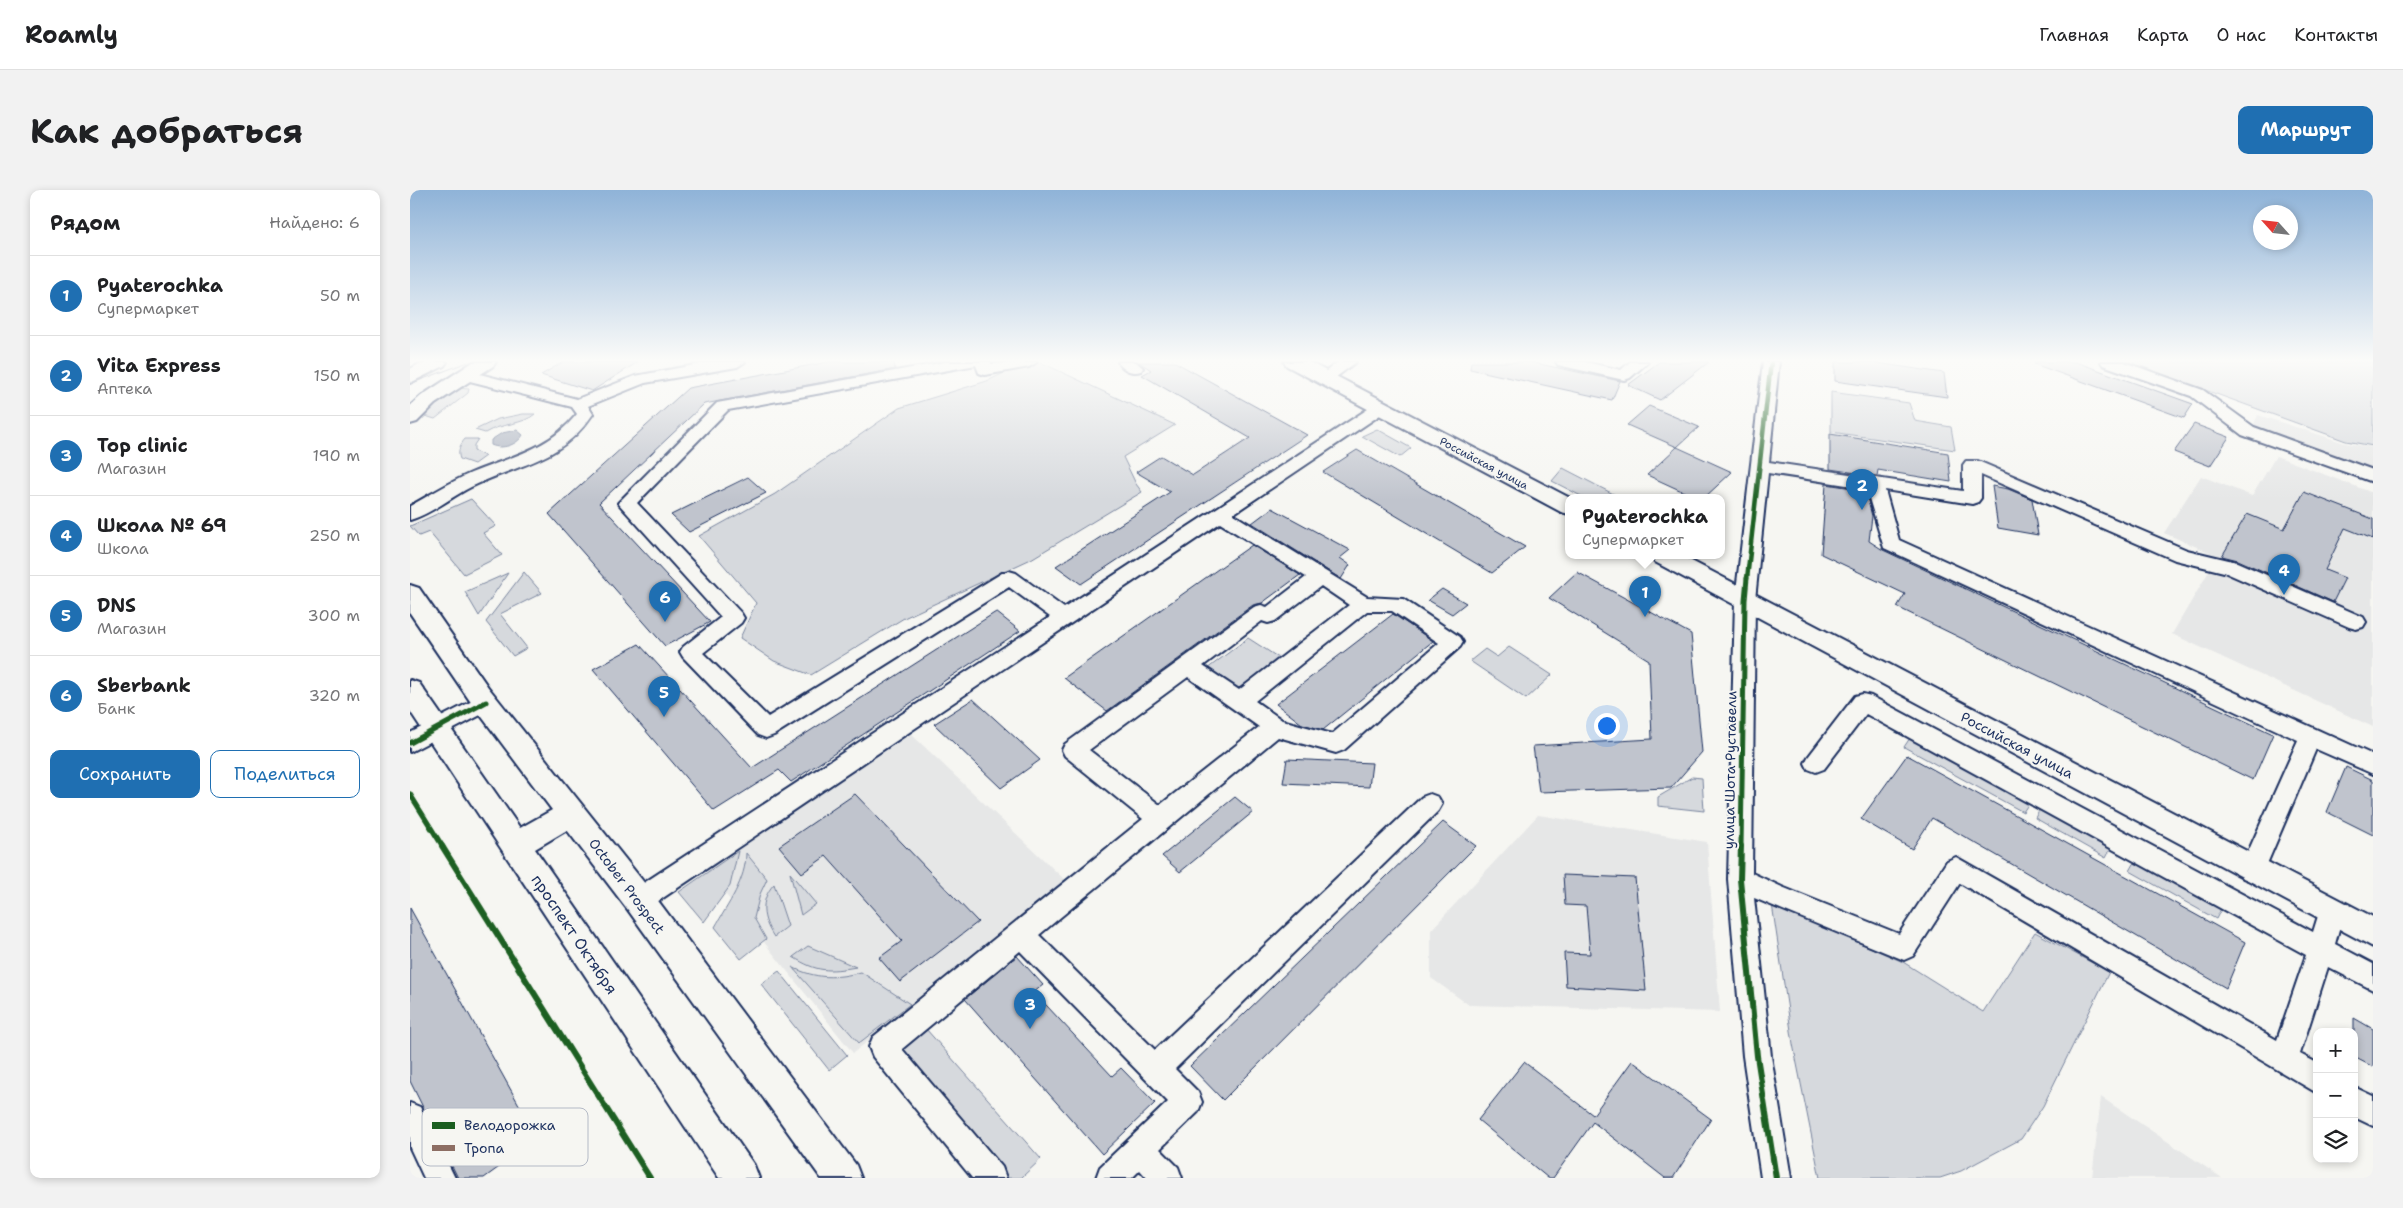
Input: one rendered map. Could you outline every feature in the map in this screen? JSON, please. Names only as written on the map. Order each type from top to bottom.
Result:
[{"type":"main road","points":[[410,418],[420,408]]},
{"type":"main road","name":"Российская улица","points":[[1380,408],[1565,505]]},
{"type":"main road","name":"Российская улица","points":[[1669,559],[2373,933]]},
{"type":"main road","name":"October Prospect","points":[[412,602],[638,900],[843,1178]]},
{"type":"main road","name":"проспект Октября","points":[[410,690],[423,736],[515,846],[741,1178]]},
{"type":"main road","points":[[515,846],[571,813]]},
{"type":"street","points":[[410,514],[484,474],[526,461],[556,444],[574,429],[584,414],[580,408]]},
{"type":"street","points":[[721,408],[627,503],[734,618],[690,652],[766,729],[1009,578],[1065,618]]},
{"type":"street","points":[[638,900],[1380,408]]},
{"type":"street","name":"улица Шота Руставели","points":[[1766,408],[1745,600],[1740,879],[1757,1056],[1776,1178]]},
{"type":"street","points":[[2218,408],[2248,431],[2373,476]]},
{"type":"street","points":[[1760,466],[1972,498],[1972,465],[2182,555],[2230,567],[2356,622]]},
{"type":"street","points":[[1874,484],[1891,544],[2373,764]]},
{"type":"street","points":[[1188,666],[1275,727],[1336,744],[1453,642],[1396,604],[1363,604],[1221,515]]},
{"type":"street","points":[[1160,820],[1073,750],[1261,612],[1268,616],[1320,577]]},
{"type":"street","points":[[1239,702],[1363,604]]},
{"type":"street","points":[[423,736],[486,702]]},
{"type":"street","points":[[1816,763],[1863,702],[2373,978]]},
{"type":"street","points":[[991,1178],[883,1047],[1275,727]]},
{"type":"street","points":[[2252,870],[2311,735]]},
{"type":"street","points":[[1156,1069],[1430,804]]},
{"type":"street","points":[[1740,879],[1774,895],[1904,948],[1956,868],[2313,1077]]},
{"type":"street","points":[[2284,1060],[2321,950],[2331,911]]},
{"type":"street","points":[[1021,934],[1188,1102],[1112,1178]]},
{"type":"street","points":[[2358,1103],[2373,1112]]},
{"type":"street","points":[[410,1117],[422,1141]]},
{"type":"street","points":[[1140,1149],[1167,1178]]},
{"type":"street","points":[[434,1166],[440,1178]]},
{"type":"shaded area","points":[[431,408],[449,408],[435,419],[422,415]]},
{"type":"shaded area","points":[[899,408],[1139,408],[1175,425],[1123,457],[1142,492],[1031,559],[904,618],[811,675],[774,661],[740,638],[756,603],[699,536],[775,494]]},
{"type":"shaded area","points":[[1831,408],[1911,408],[1915,421],[1951,427],[1955,450],[1831,432]]},
{"type":"shaded area","points":[[2255,408],[2373,408],[2373,446],[2346,441]]},
{"type":"shaded area","points":[[523,414],[535,414],[530,418],[498,427],[485,433],[475,430],[498,419]]},
{"type":"shaded area","points":[[2258,415],[2345,443],[2373,447],[2373,472],[2252,428]]},
{"type":"shaded area","points":[[1377,429],[1411,448],[1400,457],[1362,436]]},
{"type":"shaded area","points":[[517,430],[523,435],[513,444],[504,447],[491,445],[491,440],[502,433]]},
{"type":"shaded area","points":[[465,439],[478,439],[474,445],[474,451],[485,456],[474,464],[460,459],[460,448]]},
{"type":"shaded area","points":[[2276,456],[2373,493],[2373,727],[2172,634],[2218,556],[2164,533],[2201,476],[2252,496]]},
{"type":"shaded area","points":[[1563,468],[1613,494],[1577,494],[1552,481]]},
{"type":"shaded area","points":[[471,499],[496,526],[483,533],[502,555],[464,574],[429,532],[419,536],[410,526]]},
{"type":"shaded area","points":[[524,572],[542,593],[500,614],[527,648],[513,656],[486,622]]},
{"type":"shaded area","points":[[508,573],[479,616],[465,592]]},
{"type":"shaded area","points":[[1248,638],[1279,658],[1239,691],[1207,669]]},
{"type":"shaded area","points":[[1509,647],[1552,675],[1526,699],[1470,661],[1485,649],[1497,657]]},
{"type":"shaded area","points":[[911,734],[1067,882],[853,1053],[706,870]]},
{"type":"shaded area","points":[[1910,738],[2029,803],[2023,812],[1904,747]]},
{"type":"shaded area","points":[[1692,777],[1702,778],[1704,811],[1658,806],[1658,797]]},
{"type":"shaded area","points":[[2040,808],[2111,848],[2106,858],[2035,818]]},
{"type":"shaded area","points":[[1538,815],[1707,842],[1720,1012],[1469,1005],[1431,978],[1431,930]]},
{"type":"shaded area","points":[[738,851],[730,886],[704,922],[679,892]]},
{"type":"shaded area","points":[[746,853],[767,879],[760,894],[754,918],[766,939],[741,959],[715,927],[740,882]]},
{"type":"shaded area","points":[[2135,862],[2221,909],[2216,919],[2130,871]]},
{"type":"shaded area","points":[[790,873],[816,904],[801,915]]},
{"type":"shaded area","points":[[774,884],[788,926],[774,937],[767,924],[764,903],[769,890]]},
{"type":"shaded area","points":[[1772,904],[1903,962],[1983,1012],[2035,932],[2109,972],[2043,1106],[2021,1139],[1961,1171],[1940,1178],[1820,1178],[1793,1044]]},
{"type":"shaded area","points":[[808,946],[856,967],[823,970],[809,966],[793,957]]},
{"type":"shaded area","points":[[792,967],[809,974],[826,977],[861,972],[910,1004],[859,1043]]},
{"type":"shaded area","points":[[779,971],[847,1055],[829,1070],[761,984]]},
{"type":"shaded area","points":[[926,1029],[1041,1159],[1021,1178],[1007,1178],[900,1051]]},
{"type":"shaded area","points":[[2101,1097],[2222,1178],[2092,1178]]},
{"type":"building","points":[[666,408],[700,408],[599,503],[710,622],[665,646],[549,514]]},
{"type":"building","points":[[1199,408],[1258,408],[1307,435],[1081,584],[1056,566],[1170,492],[1136,472],[1161,456],[1193,475],[1250,438]]},
{"type":"building","points":[[1647,408],[1654,408],[1699,427],[1677,447],[1627,425]]},
{"type":"building","points":[[2157,408],[2190,408],[2184,418]]},
{"type":"building","points":[[2194,424],[2229,437],[2210,466],[2174,452]]},
{"type":"building","points":[[1830,434],[1948,453],[1951,482],[1878,470],[1877,476],[1830,469]]},
{"type":"building","points":[[1677,447],[1732,472],[1708,494],[1688,494],[1647,475]]},
{"type":"building","points":[[1357,450],[1525,547],[1492,573],[1323,472]]},
{"type":"building","points":[[748,477],[766,493],[689,532],[671,515]]},
{"type":"building","points":[[1826,484],[1865,490],[1872,516],[1869,541],[1883,550],[2273,734],[2253,780],[1897,607],[1905,594],[1821,554]]},
{"type":"building","points":[[1992,486],[2008,489],[2032,499],[2038,535],[1998,528]]},
{"type":"building","points":[[2304,492],[2373,519],[2373,539],[2345,528],[2325,570],[2345,578],[2333,602],[2238,560],[2222,556],[2247,514],[2284,529]]},
{"type":"building","points":[[1272,508],[1350,550],[1340,558],[1350,565],[1341,579],[1252,523]]},
{"type":"building","points":[[1252,545],[1300,575],[1262,603],[1253,605],[1107,711],[1064,678]]},
{"type":"building","points":[[1577,572],[1691,634],[1702,752],[1671,788],[1539,792],[1533,746],[1652,739],[1649,660],[1549,598]]},
{"type":"building","points":[[1442,589],[1466,603],[1452,614],[1428,600]]},
{"type":"building","points":[[996,612],[1020,631],[791,782],[779,770],[714,811],[593,669],[639,644],[752,768]]},
{"type":"building","points":[[1393,614],[1433,641],[1323,730],[1302,724],[1276,704]]},
{"type":"building","points":[[973,699],[1040,760],[1001,788],[934,724]]},
{"type":"building","points":[[1907,755],[2245,942],[2226,988],[1932,818],[1912,849],[1861,819]]},
{"type":"building","points":[[1287,759],[1372,763],[1369,787],[1283,783]]},
{"type":"building","points":[[2346,767],[2373,780],[2373,835],[2327,812]]},
{"type":"building","points":[[855,794],[978,922],[900,982],[879,958],[902,941],[826,856],[802,873],[779,846]]},
{"type":"building","points":[[1235,797],[1253,812],[1180,872],[1162,856]]},
{"type":"building","points":[[1443,822],[1476,846],[1223,1100],[1190,1066]]},
{"type":"building","points":[[1563,875],[1635,878],[1646,991],[1566,986],[1564,953],[1590,954],[1586,906],[1565,905]]},
{"type":"building","points":[[410,908],[521,1108],[423,1108],[410,1081]]},
{"type":"building","points":[[1017,956],[1043,985],[1034,992],[1112,1076],[1121,1068],[1155,1103],[1102,1154],[965,999]]},
{"type":"building","points":[[2354,1018],[2373,1029],[2373,1067],[2358,1059],[2358,1028],[2354,1028]]},
{"type":"building","points":[[1632,1061],[1711,1119],[1673,1178],[1665,1178],[1593,1122],[1553,1178],[1548,1178],[1478,1120],[1524,1062],[1593,1115]]},
{"type":"building","points":[[452,1166],[501,1166],[484,1178],[458,1178]]},
{"type":"cycle path","points":[[1766,408],[1745,600],[1740,879],[1757,1056],[1776,1178]]},
{"type":"cycle path","points":[[410,743],[486,702]]},
{"type":"cycle path","points":[[410,794],[650,1178]]},
{"type":"place","name":"Vita Express","points":[[1862,510]]},
{"type":"place","name":"Школа № 69","points":[[2284,595]]},
{"type":"place","name":"Pyaterochka","points":[[1645,617]]},
{"type":"place","name":"Sberbank","points":[[665,622]]},
{"type":"place","name":"DNS","points":[[664,717]]},
{"type":"place","name":"Top clinic","points":[[1030,1029]]}]
